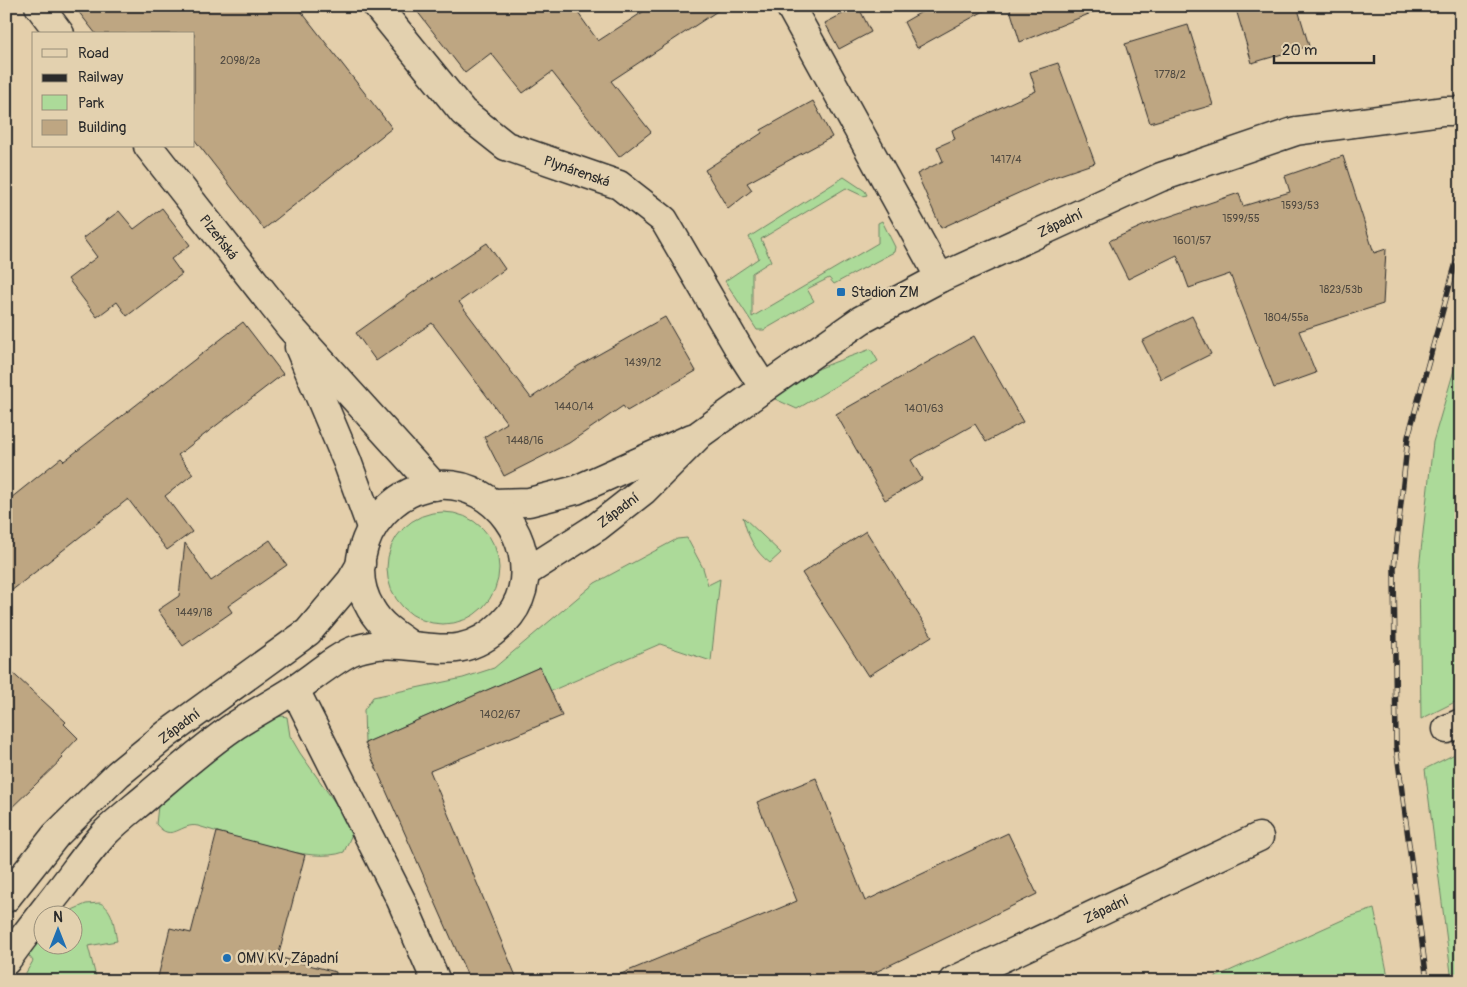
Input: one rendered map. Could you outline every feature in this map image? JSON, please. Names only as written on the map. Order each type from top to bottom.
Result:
[{"type":"street","points":[[39,6],[58,32]]},
{"type":"street","name":"Plynárenská","points":[[377,6],[462,112],[506,146],[619,185],[664,220],[742,354],[764,388]]},
{"type":"street","points":[[790,6],[940,278]]},
{"type":"street","name":"Západní","points":[[525,573],[596,527],[643,491],[700,434],[764,388],[861,320],[940,278],[1161,177],[1296,131],[1444,111],[1461,111]]},
{"type":"street","name":"Plzeňská","points":[[150,148],[290,327],[434,486]]},
{"type":"street","name":"Plzeňská","points":[[290,327],[347,461],[371,527]]},
{"type":"street","name":"Západní","points":[[494,504],[529,502],[576,490],[700,434]]},
{"type":"street","name":"Západní","points":[[6,961],[107,832],[184,765],[234,726],[295,690],[353,650],[390,643],[409,644],[435,650],[461,648],[486,638],[506,621],[519,598],[525,573],[522,547],[512,523],[494,504],[469,490],[455,486],[434,486],[409,492],[387,507],[371,527],[361,554],[361,582],[370,609],[387,629],[409,644]]},
{"type":"street","name":"Západní","points":[[6,898],[56,835],[118,774],[167,734],[308,632],[351,581],[361,564]]},
{"type":"street","points":[[295,690],[401,900],[436,981]]},
{"type":"street","name":"Západní","points":[[953,981],[1259,837]]},
{"type":"green space","points":[[844,177],[865,191],[867,195],[863,196],[846,188],[761,239],[771,261],[752,273],[752,317],[878,243],[878,223],[882,221],[895,247],[894,252],[834,284],[829,278],[807,289],[814,301],[764,330],[757,330],[725,281],[759,258],[749,237]]},
{"type":"green space","points":[[1461,346],[1461,699],[1421,719],[1419,569],[1433,442]]},
{"type":"green space","points":[[871,349],[878,361],[797,409],[775,399],[795,381],[807,374]]},
{"type":"green space","points":[[443,512],[465,516],[483,528],[495,546],[499,568],[495,590],[483,608],[465,620],[443,624],[421,620],[403,608],[391,590],[387,568],[391,546],[403,528],[421,516]]},
{"type":"green space","points":[[743,517],[781,553],[770,563],[752,543]]},
{"type":"green space","points":[[687,538],[703,568],[708,585],[720,579],[711,661],[660,644],[551,691],[540,667],[365,743],[364,710],[373,697],[463,678],[494,668],[595,583],[677,539]]},
{"type":"green space","points":[[287,717],[290,736],[300,753],[348,821],[352,834],[344,852],[330,855],[312,855],[272,848],[198,826],[167,832],[156,824],[158,806],[212,755],[274,718]]},
{"type":"green space","points":[[1461,751],[1461,981],[1452,981],[1425,769]]},
{"type":"green space","points":[[100,903],[105,906],[111,914],[117,941],[88,946],[97,981],[21,981],[33,961],[26,952],[32,945],[32,954],[82,954],[82,906]]},
{"type":"green space","points":[[1374,909],[1389,981],[1207,981],[1349,917]]},
{"type":"building","points":[[74,6],[297,6],[392,128],[264,229],[195,140],[195,32],[94,32]]},
{"type":"building","points":[[413,6],[573,6],[598,41],[652,6],[725,6],[611,81],[651,132],[619,157],[552,72],[523,93],[491,53],[465,73]]},
{"type":"building","points":[[858,6],[871,32],[839,49],[825,23]]},
{"type":"building","points":[[932,6],[993,6],[917,48],[904,22]]},
{"type":"building","points":[[1009,6],[1106,6],[1106,7],[1020,42]]},
{"type":"building","points":[[1235,6],[1297,6],[1309,46],[1252,63]]},
{"type":"building","points":[[1188,25],[1213,105],[1150,123],[1125,44]]},
{"type":"building","points":[[1058,63],[1095,163],[1054,177],[941,228],[917,174],[943,161],[937,147],[955,139],[952,130],[1036,91],[1030,72]]},
{"type":"building","points":[[813,101],[832,137],[747,183],[752,190],[728,209],[705,170],[762,133],[761,130]]},
{"type":"building","points":[[1343,156],[1374,253],[1386,249],[1383,304],[1299,331],[1316,373],[1274,388],[1230,274],[1189,288],[1177,255],[1128,279],[1109,241],[1147,224],[1239,193],[1243,206],[1290,192],[1285,176]]},
{"type":"building","points":[[162,208],[190,245],[171,259],[182,274],[127,316],[117,302],[97,317],[68,279],[97,257],[83,238],[119,211],[134,229]]},
{"type":"building","points":[[487,243],[505,269],[459,302],[531,398],[578,366],[665,317],[696,371],[627,411],[623,406],[569,443],[504,476],[484,437],[507,423],[432,323],[376,361],[356,333],[429,281]]},
{"type":"building","points":[[1192,316],[1211,354],[1161,379],[1142,341]]},
{"type":"building","points":[[243,322],[283,374],[178,455],[193,474],[165,496],[192,532],[167,550],[128,499],[6,595],[6,502],[61,458],[64,461]]},
{"type":"building","points":[[974,336],[1023,422],[986,442],[975,424],[911,460],[922,479],[885,500],[836,414]]},
{"type":"building","points":[[866,531],[932,636],[868,676],[802,573]]},
{"type":"building","points":[[270,540],[287,565],[228,606],[232,612],[183,646],[158,610],[179,596],[185,543],[211,581]]},
{"type":"building","points":[[6,667],[66,722],[64,724],[78,738],[61,756],[63,758],[6,813]]},
{"type":"building","points":[[540,667],[562,716],[430,771],[518,981],[470,981],[365,743]]},
{"type":"building","points":[[816,778],[865,901],[1008,833],[1037,894],[857,981],[604,981],[797,901],[757,802]]},
{"type":"building","points":[[217,832],[305,855],[278,957],[336,972],[335,981],[157,981],[170,928],[191,933]]},
{"type":"railway","points":[[1427,981],[1396,746],[1394,568],[1408,437],[1455,266],[1461,253]]},
{"type":"place","name":"Stadion ZM","points":[[841,292]]},
{"type":"place","name":"OMV KV, Západní","points":[[227,958]]}]
